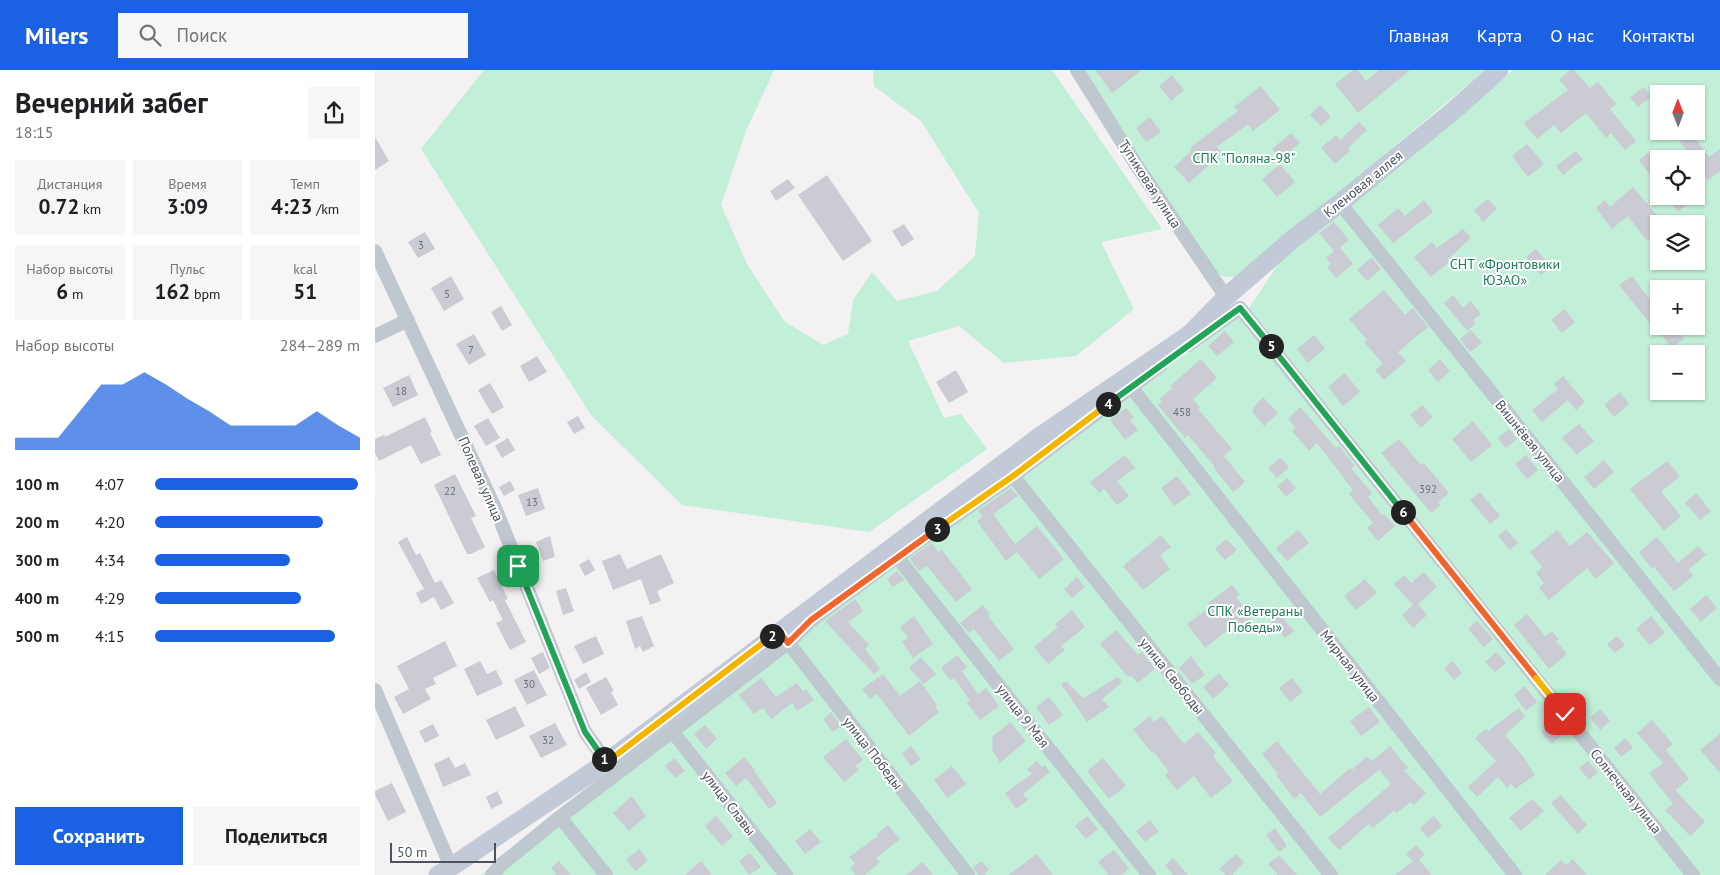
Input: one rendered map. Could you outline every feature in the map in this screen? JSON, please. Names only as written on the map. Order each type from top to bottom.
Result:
[{"type":"street","name":"Тупиковая улица","points":[[1077,70],[1137,166],[1233,302]]},
{"type":"street","name":"Кленовая аллея","points":[[445,871],[607,762],[784,637],[1039,437],[1190,334],[1233,302],[1294,238],[1340,204],[1452,112],[1499,70]]},
{"type":"street","name":"Вишнёвая улица","points":[[1340,204],[1720,679]]},
{"type":"street","name":"Полевая улица","points":[[375,251],[496,510],[585,732],[607,762]]},
{"type":"street","points":[[492,875],[502,864],[560,817],[672,732],[784,637],[811,620],[1013,476],[1131,386],[1233,302]]},
{"type":"street","name":"Солнечная улица","points":[[1233,302],[1693,875]]},
{"type":"street","points":[[375,336],[408,320]]},
{"type":"street","name":"Мирная улица","points":[[1131,386],[1515,875]]},
{"type":"street","name":"улица Свободы","points":[[1013,476],[1331,875]]},
{"type":"street","name":"улица 9 Мая","points":[[897,557],[1149,875]]},
{"type":"street","name":"улица Победы","points":[[784,637],[968,875]]},
{"type":"street","points":[[375,690],[445,871]]},
{"type":"street","name":"улица Славы","points":[[672,732],[786,875]]},
{"type":"street","points":[[560,817],[606,875]]},
{"type":"green space","points":[[484,70],[774,70],[746,131],[721,205],[747,264],[784,321],[823,345],[848,334],[853,300],[872,272],[897,301],[937,291],[975,256],[979,213],[921,121],[874,86],[873,70],[1052,70],[1162,229],[1101,242],[1134,309],[1076,356],[1004,363],[959,326],[908,341],[944,418],[961,414],[987,449],[869,532],[682,505],[591,415],[421,149]]},
{"type":"green space","name":"СПК \"Поляна-98\"","points":[[1081,70],[1485,70],[1239,277],[1224,277],[1216,272]]},
{"type":"green space","name":"СПК «Ветераны Победы»","points":[[1513,70],[1720,70],[1720,875],[481,875],[745,666],[1249,308],[1289,248]]},
{"type":"building","points":[[1095,70],[1142,70],[1112,93]]},
{"type":"building","points":[[1353,70],[1358,70],[1366,81],[1379,70],[1410,70],[1358,113],[1335,84]]},
{"type":"building","points":[[1570,70],[1574,70],[1590,88],[1598,82],[1616,104],[1610,109],[1636,141],[1625,150],[1611,133],[1606,138],[1586,113],[1561,133],[1554,125],[1537,139],[1524,123],[1568,90],[1559,80]]},
{"type":"building","points":[[1172,75],[1184,90],[1171,101],[1159,86]]},
{"type":"building","points":[[1261,86],[1280,110],[1253,131],[1248,124],[1217,147],[1222,153],[1189,183],[1174,167],[1192,150],[1190,148],[1238,111],[1234,107]]},
{"type":"building","points":[[1644,87],[1650,96],[1650,98],[1638,107],[1630,97]]},
{"type":"building","points":[[1320,105],[1331,117],[1321,126],[1310,115]]},
{"type":"building","points":[[1150,117],[1161,132],[1146,142],[1136,128]]},
{"type":"building","points":[[1359,122],[1367,130],[1348,148],[1350,151],[1335,164],[1321,148],[1336,135],[1340,140]]},
{"type":"building","points":[[1291,133],[1300,143],[1281,159],[1272,149]]},
{"type":"building","points":[[375,137],[389,161],[375,170]]},
{"type":"building","points":[[1679,140],[1697,140],[1704,150],[1686,150]]},
{"type":"building","points":[[1527,144],[1544,164],[1528,177],[1512,156]]},
{"type":"building","points":[[1720,149],[1720,171],[1708,180],[1705,176],[1705,152],[1709,157]]},
{"type":"building","points":[[1576,151],[1583,159],[1563,175],[1556,166]]},
{"type":"building","points":[[1648,153],[1650,156],[1649,174],[1639,160]]},
{"type":"building","points":[[1280,164],[1295,182],[1277,197],[1262,179]]},
{"type":"building","points":[[827,175],[872,241],[843,261],[798,195]]},
{"type":"building","points":[[788,179],[795,188],[776,201],[770,191]]},
{"type":"building","points":[[1633,187],[1657,215],[1650,215],[1650,239],[1647,241],[1628,216],[1612,229],[1596,208],[1605,200],[1610,207]]},
{"type":"building","points":[[1488,199],[1497,209],[1483,222],[1474,210]]},
{"type":"building","points":[[1424,200],[1433,212],[1393,243],[1378,225],[1398,208],[1405,216]]},
{"type":"building","points":[[1673,205],[1687,205],[1678,212]]},
{"type":"building","points":[[1334,222],[1349,240],[1340,248],[1353,264],[1336,278],[1327,267],[1331,264],[1326,258],[1334,251],[1319,233]]},
{"type":"building","points":[[904,224],[914,239],[902,247],[892,231]]},
{"type":"building","points":[[1463,229],[1471,238],[1447,260],[1449,262],[1431,277],[1414,257],[1432,242],[1437,248]]},
{"type":"building","points":[[425,232],[435,249],[418,258],[408,242]]},
{"type":"building","points":[[1536,249],[1551,267],[1541,275],[1526,257]]},
{"type":"building","points":[[1372,257],[1381,269],[1367,281],[1357,270]]},
{"type":"building","points":[[451,276],[464,299],[444,311],[431,288]]},
{"type":"building","points":[[1632,276],[1650,299],[1650,324],[1619,285]]},
{"type":"building","points":[[1384,290],[1405,315],[1413,308],[1428,327],[1398,352],[1406,361],[1384,380],[1375,370],[1383,364],[1364,342],[1367,340],[1349,319]]},
{"type":"building","points":[[1453,295],[1463,308],[1471,301],[1481,314],[1473,320],[1476,323],[1467,331],[1444,303]]},
{"type":"building","points":[[501,306],[512,325],[502,331],[491,312]]},
{"type":"building","points":[[1564,309],[1575,322],[1562,333],[1551,320]]},
{"type":"building","points":[[1471,330],[1482,343],[1470,352],[1460,339]]},
{"type":"building","points":[[1225,331],[1234,342],[1217,356],[1208,346]]},
{"type":"building","points":[[474,334],[486,355],[469,365],[456,344]]},
{"type":"building","points":[[1314,335],[1325,348],[1308,363],[1297,349]]},
{"type":"building","points":[[1661,335],[1681,335],[1684,339],[1676,345],[1670,345]]},
{"type":"building","points":[[537,356],[547,372],[529,382],[520,366]]},
{"type":"building","points":[[1201,359],[1217,378],[1193,399],[1200,408],[1198,409],[1232,449],[1224,456],[1245,482],[1233,492],[1188,435],[1185,438],[1158,405],[1162,402],[1159,399],[1173,388],[1170,386]]},
{"type":"building","points":[[1440,359],[1450,371],[1438,382],[1428,370]]},
{"type":"building","points":[[956,370],[968,392],[949,403],[936,382]]},
{"type":"building","points":[[1345,373],[1360,392],[1343,406],[1328,387]]},
{"type":"building","points":[[409,375],[418,395],[393,407],[383,388]]},
{"type":"building","points":[[1563,376],[1585,402],[1576,410],[1568,400],[1542,422],[1532,410],[1558,389],[1554,384]]},
{"type":"building","points":[[490,383],[504,407],[492,414],[478,390]]},
{"type":"building","points":[[1620,392],[1629,404],[1614,417],[1604,405]]},
{"type":"building","points":[[1263,397],[1278,413],[1264,426],[1252,412],[1253,408]]},
{"type":"building","points":[[1422,405],[1433,417],[1421,428],[1410,415]]},
{"type":"building","points":[[1300,407],[1336,448],[1339,446],[1355,466],[1351,468],[1372,493],[1368,497],[1382,515],[1384,514],[1395,526],[1378,541],[1367,528],[1373,523],[1349,494],[1353,490],[1317,443],[1309,451],[1292,431],[1296,428],[1288,419]]},
{"type":"building","points":[[1126,408],[1134,417],[1130,420],[1138,430],[1125,440],[1110,420]]},
{"type":"building","points":[[578,416],[585,428],[574,434],[567,422]]},
{"type":"building","points":[[425,417],[432,432],[430,433],[441,455],[421,464],[411,445],[379,461],[375,453],[375,439],[384,435],[385,437]]},
{"type":"building","points":[[488,418],[500,438],[486,446],[474,426]]},
{"type":"building","points":[[1473,421],[1492,445],[1471,462],[1452,439]]},
{"type":"building","points":[[1579,424],[1594,441],[1577,455],[1562,438]]},
{"type":"building","points":[[1509,429],[1517,439],[1506,448],[1498,438]]},
{"type":"building","points":[[508,438],[515,450],[502,458],[495,446]]},
{"type":"building","points":[[1399,439],[1421,465],[1424,463],[1449,493],[1438,502],[1441,505],[1431,513],[1381,453]]},
{"type":"building","points":[[1125,455],[1135,468],[1117,481],[1129,496],[1117,505],[1104,489],[1099,493],[1090,482]]},
{"type":"building","points":[[1526,455],[1538,470],[1527,479],[1515,464]]},
{"type":"building","points":[[1280,458],[1289,467],[1277,478],[1268,468]]},
{"type":"building","points":[[1604,460],[1614,472],[1594,489],[1584,477]]},
{"type":"building","points":[[1667,461],[1680,476],[1661,492],[1681,516],[1664,531],[1630,489]]},
{"type":"building","points":[[455,474],[476,516],[471,518],[485,547],[471,554],[467,554],[434,485]]},
{"type":"building","points":[[1177,476],[1191,494],[1174,506],[1161,488]]},
{"type":"building","points":[[1287,478],[1296,488],[1286,497],[1277,486]]},
{"type":"building","points":[[510,481],[515,490],[504,496],[499,487]]},
{"type":"building","points":[[538,488],[545,509],[526,516],[518,495]]},
{"type":"building","points":[[1011,488],[1018,496],[993,514],[1015,544],[1037,526],[1064,559],[1039,579],[1017,552],[1006,561],[977,521],[983,517],[978,511]]},
{"type":"building","points":[[1480,492],[1500,516],[1490,524],[1470,500]]},
{"type":"building","points":[[1696,493],[1711,511],[1700,520],[1685,503]]},
{"type":"building","points":[[1506,529],[1518,543],[1510,550],[1498,536]]},
{"type":"building","points":[[1298,530],[1309,543],[1287,561],[1276,548]]},
{"type":"building","points":[[1557,530],[1570,546],[1587,532],[1614,563],[1596,579],[1587,568],[1549,600],[1539,588],[1544,583],[1536,573],[1542,567],[1530,552]]},
{"type":"building","points":[[1161,535],[1171,547],[1160,555],[1170,569],[1143,590],[1123,566]]},
{"type":"building","points":[[550,536],[555,557],[543,561],[536,542]]},
{"type":"building","points":[[407,537],[416,555],[420,553],[435,583],[441,580],[454,603],[441,610],[434,597],[421,604],[416,593],[424,589],[398,542]]},
{"type":"building","points":[[1657,537],[1678,563],[1698,546],[1706,555],[1688,570],[1693,576],[1674,591],[1654,567],[1652,569],[1639,552]]},
{"type":"building","points":[[1226,539],[1237,550],[1225,560],[1215,549]]},
{"type":"building","points":[[932,543],[938,552],[942,550],[972,589],[956,602],[927,566],[919,571],[911,561],[910,558]]},
{"type":"building","points":[[620,554],[627,569],[661,554],[674,583],[657,591],[661,601],[650,605],[641,579],[613,590],[602,561]]},
{"type":"building","points":[[589,559],[595,570],[585,576],[579,565]]},
{"type":"building","points":[[494,570],[508,599],[505,600],[526,642],[510,650],[496,623],[503,620],[493,600],[490,602],[477,578]]},
{"type":"building","points":[[897,571],[904,580],[893,587],[887,579]]},
{"type":"building","points":[[1424,572],[1437,587],[1418,604],[1427,615],[1413,628],[1402,615],[1413,605],[1394,584],[1404,575],[1411,583]]},
{"type":"building","points":[[1077,577],[1085,587],[1072,598],[1064,589]]},
{"type":"building","points":[[1365,579],[1377,593],[1356,610],[1344,596]]},
{"type":"building","points":[[1232,585],[1240,595],[1236,597],[1252,617],[1237,629],[1234,625],[1205,648],[1187,624],[1210,607],[1208,603]]},
{"type":"building","points":[[566,588],[574,611],[563,615],[556,591]]},
{"type":"building","points":[[1706,595],[1717,608],[1701,622],[1690,609]]},
{"type":"building","points":[[855,599],[863,611],[848,622],[869,645],[865,649],[880,669],[874,674],[825,621]]},
{"type":"building","points":[[983,605],[990,614],[988,616],[1014,649],[999,661],[974,629],[969,633],[960,623]]},
{"type":"building","points":[[1072,610],[1085,627],[1061,646],[1065,650],[1048,664],[1034,647],[1058,627],[1055,624]]},
{"type":"building","points":[[1278,612],[1294,631],[1285,638],[1269,619]]},
{"type":"building","points":[[1527,614],[1545,636],[1552,631],[1559,639],[1556,641],[1567,654],[1549,669],[1514,625]]},
{"type":"building","points":[[642,616],[654,646],[643,652],[640,646],[635,649],[626,621]]},
{"type":"building","points":[[914,616],[933,644],[913,658],[902,642],[908,638],[900,627]]},
{"type":"building","points":[[1651,616],[1665,633],[1650,645],[1636,629]]},
{"type":"building","points":[[1477,621],[1493,639],[1484,647],[1468,629]]},
{"type":"building","points":[[1116,630],[1138,655],[1142,652],[1155,668],[1138,683],[1130,675],[1128,677],[1100,644]]},
{"type":"building","points":[[596,636],[604,654],[583,664],[574,646]]},
{"type":"building","points":[[1617,636],[1625,645],[1615,653],[1607,644]]},
{"type":"building","points":[[445,641],[457,666],[433,678],[436,684],[425,689],[431,699],[403,714],[394,697],[409,689],[397,666]]},
{"type":"building","points":[[543,652],[550,668],[539,674],[531,658]]},
{"type":"building","points":[[1496,652],[1506,663],[1495,672],[1485,662]]},
{"type":"building","points":[[957,655],[967,667],[962,671],[978,694],[986,688],[999,706],[980,720],[967,703],[970,701],[954,678],[951,681],[941,668]]},
{"type":"building","points":[[1191,656],[1205,675],[1192,684],[1179,668]]},
{"type":"building","points":[[921,657],[936,674],[924,684],[909,668]]},
{"type":"building","points":[[480,661],[487,674],[496,670],[503,684],[477,696],[464,669]]},
{"type":"building","points":[[1453,661],[1462,673],[1454,680],[1444,668]]},
{"type":"building","points":[[534,670],[547,695],[527,705],[514,680]]},
{"type":"building","points":[[586,672],[591,682],[579,689],[574,680]]},
{"type":"building","points":[[1219,673],[1229,685],[1213,699],[1203,687]]},
{"type":"building","points":[[883,674],[900,696],[920,681],[937,705],[935,707],[939,712],[909,736],[877,694],[870,699],[862,689]]},
{"type":"building","points":[[606,677],[614,691],[611,692],[618,705],[601,715],[586,688]]},
{"type":"building","points":[[1118,677],[1122,682],[1102,699],[1109,707],[1087,722],[1061,684],[1066,681],[1083,698]]},
{"type":"building","points":[[761,678],[776,697],[797,683],[803,691],[806,689],[814,700],[797,711],[792,703],[771,719],[763,708],[754,714],[739,695]]},
{"type":"building","points":[[1292,678],[1303,692],[1290,702],[1279,688]]},
{"type":"building","points":[[1525,686],[1537,702],[1526,711],[1514,695]]},
{"type":"building","points":[[1049,697],[1063,715],[1049,725],[1036,707]]},
{"type":"building","points":[[515,706],[525,726],[496,740],[486,720]]},
{"type":"building","points":[[1369,707],[1380,722],[1361,736],[1350,721]]},
{"type":"building","points":[[1519,708],[1525,717],[1505,735],[1535,775],[1515,789],[1511,784],[1507,788],[1498,777],[1477,797],[1468,787],[1496,761],[1475,738],[1486,729],[1488,731]]},
{"type":"building","points":[[1600,709],[1610,721],[1600,730],[1590,717]]},
{"type":"building","points":[[831,712],[841,726],[832,732],[823,719]]},
{"type":"building","points":[[1150,716],[1154,722],[1162,716],[1184,744],[1198,732],[1216,753],[1213,756],[1233,781],[1211,798],[1194,776],[1177,790],[1165,775],[1169,772],[1133,729]]},
{"type":"building","points":[[1652,720],[1673,744],[1666,750],[1689,779],[1675,790],[1705,822],[1690,836],[1665,810],[1673,804],[1649,773],[1663,763],[1637,733]]},
{"type":"building","points":[[1010,722],[1026,741],[1000,763],[992,750],[993,741],[991,738]]},
{"type":"building","points":[[1553,722],[1563,735],[1551,744],[1541,732]]},
{"type":"building","points":[[555,723],[567,745],[541,758],[529,736]]},
{"type":"building","points":[[433,724],[439,736],[425,743],[419,731]]},
{"type":"building","points":[[705,725],[717,739],[706,749],[694,734]]},
{"type":"building","points":[[1720,734],[1720,773],[1700,750]]},
{"type":"building","points":[[1625,738],[1633,748],[1621,757],[1614,748]]},
{"type":"building","points":[[846,739],[863,760],[855,766],[859,770],[844,782],[823,757]]},
{"type":"building","points":[[1277,741],[1320,794],[1367,756],[1372,761],[1390,746],[1408,768],[1404,770],[1426,793],[1414,805],[1411,802],[1396,813],[1394,810],[1373,828],[1369,824],[1339,850],[1328,838],[1391,784],[1379,770],[1320,817],[1301,793],[1294,799],[1262,754]]},
{"type":"building","points":[[911,746],[921,759],[911,766],[902,753]]},
{"type":"building","points":[[449,757],[455,768],[465,763],[471,775],[443,787],[434,764]]},
{"type":"building","points":[[744,757],[777,803],[769,809],[746,778],[736,786],[725,773]]},
{"type":"building","points":[[675,758],[685,771],[675,778],[665,766]]},
{"type":"building","points":[[1103,758],[1126,786],[1109,799],[1087,771]]},
{"type":"building","points":[[1037,761],[1042,767],[1045,765],[1050,772],[1023,794],[1028,800],[1016,809],[1005,793],[1032,774],[1027,769]]},
{"type":"building","points":[[1588,761],[1598,772],[1589,780],[1579,768]]},
{"type":"building","points":[[952,766],[966,784],[947,798],[934,780]]},
{"type":"building","points":[[392,783],[406,812],[388,821],[375,795],[375,791]]},
{"type":"building","points":[[497,791],[503,803],[491,809],[486,797]]},
{"type":"building","points":[[1561,795],[1587,825],[1578,834],[1551,803]]},
{"type":"building","points":[[632,796],[646,816],[629,831],[613,813]]},
{"type":"building","points":[[1532,799],[1544,811],[1521,831],[1509,818]]},
{"type":"building","points":[[716,816],[733,836],[722,846],[705,826]]},
{"type":"building","points":[[1087,816],[1098,829],[1086,839],[1075,826]]},
{"type":"building","points":[[1434,816],[1442,826],[1428,838],[1420,828]]},
{"type":"building","points":[[1150,820],[1159,831],[1145,842],[1136,831]]},
{"type":"building","points":[[888,825],[900,839],[876,858],[880,862],[865,875],[856,875],[850,868],[855,864],[849,857],[878,836],[877,834]]},
{"type":"building","points":[[1275,828],[1287,846],[1279,852],[1266,835]]},
{"type":"building","points":[[810,829],[821,842],[805,854],[795,841]]},
{"type":"building","points":[[1416,845],[1425,854],[1419,860],[1432,875],[1395,875],[1413,861],[1406,854]]},
{"type":"building","points":[[639,849],[648,861],[635,871],[626,859]]},
{"type":"building","points":[[1114,850],[1129,869],[1121,875],[1109,875],[1098,862]]},
{"type":"building","points":[[750,853],[761,867],[749,875],[739,861]]},
{"type":"building","points":[[1037,854],[1053,875],[1008,875]]},
{"type":"building","points":[[1236,854],[1244,862],[1232,875],[1226,875],[1219,869]]},
{"type":"building","points":[[1279,855],[1297,875],[1278,875],[1268,864]]},
{"type":"building","points":[[1173,858],[1188,875],[1173,875],[1165,865]]},
{"type":"building","points":[[1573,859],[1587,875],[1545,875],[1561,860],[1566,865]]},
{"type":"building","points":[[559,861],[571,875],[557,875],[551,868]]},
{"type":"building","points":[[701,861],[712,875],[685,875]]},
{"type":"building","points":[[981,861],[989,869],[984,875],[979,875],[973,868]]},
{"type":"building","points":[[923,862],[933,875],[906,875]]},
{"type":"route","points":[[518,566],[585,732],[607,762],[779,631],[788,643],[811,620],[1013,476],[1131,386],[1240,308],[1565,714]]},
{"type":"park label","name":"СНТ «Фронтовики ЮЗАО»","points":[[1505,272]]}]
